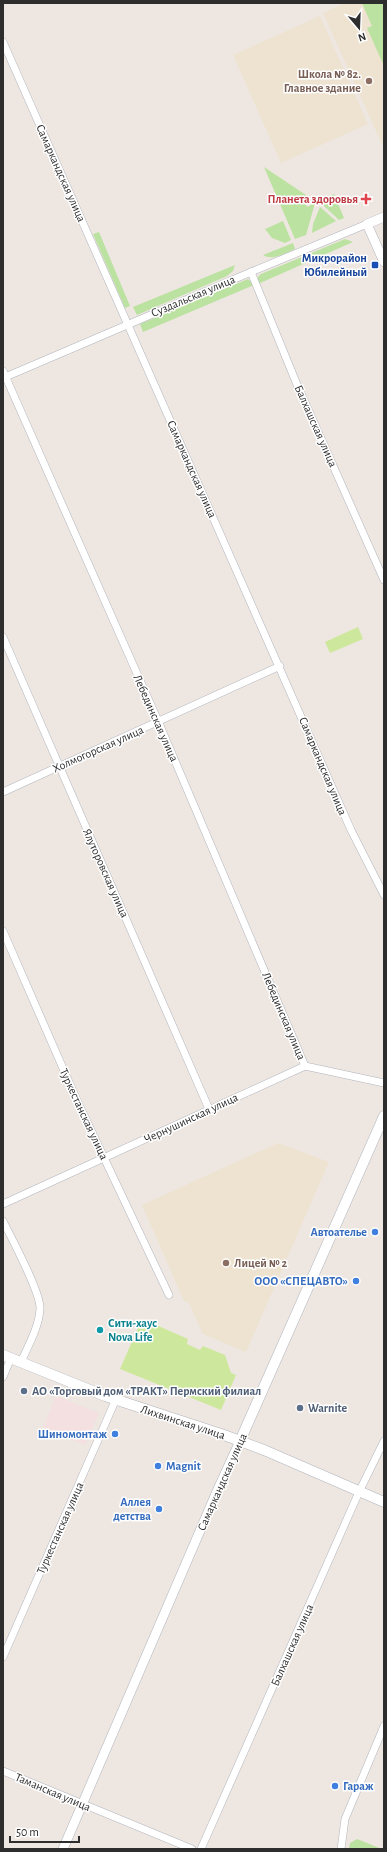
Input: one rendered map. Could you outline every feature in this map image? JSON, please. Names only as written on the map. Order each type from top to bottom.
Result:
[{"type":"main road","name":"Самаркандская улица","points":[[240,1441],[384,1116]]},
{"type":"main road","name":"Лихвинская улица","points":[[7,1356],[116,1399],[240,1441],[384,1502]]},
{"type":"street","name":"Самаркандская улица","points":[[3,42],[280,666],[351,830],[384,895]]},
{"type":"street","name":"Суздальская улица","points":[[4,375],[384,217]]},
{"type":"street","points":[[367,224],[384,262]]},
{"type":"street","name":"Балхашская улица","points":[[251,272],[298,387],[384,580]]},
{"type":"street","name":"Лебединская улица","points":[[4,375],[158,721],[305,1066]]},
{"type":"street","name":"Ялуторовская улица","points":[[3,637],[209,1109]]},
{"type":"street","name":"Холмогорская улица","points":[[3,792],[280,666]]},
{"type":"street","name":"Туркестанская улица","points":[[3,931],[79,1105],[169,1295]]},
{"type":"street","points":[[305,1066],[384,1083]]},
{"type":"street","name":"Чернушинская улица","points":[[3,1204],[305,1066]]},
{"type":"street","points":[[3,1221],[36,1292],[40,1305],[38,1320],[21,1362]]},
{"type":"street","points":[[3,1378],[7,1356]]},
{"type":"street","name":"Туркестанская улица","points":[[3,1657],[116,1399]]},
{"type":"street","name":"Самаркандская улица","points":[[63,1849],[240,1441]]},
{"type":"street","name":"Балхашская улица","points":[[200,1849],[359,1492],[384,1441]]},
{"type":"street","points":[[341,1849],[345,1819],[384,1726]]},
{"type":"street","name":"Таманская улица","points":[[3,1771],[82,1805],[192,1849]]},
{"type":"shaded area","name":"Школа № 82. Главное здание","points":[[345,3],[384,3],[384,149],[323,13]]},
{"type":"shaded area","points":[[320,16],[368,124],[281,163],[233,55]]},
{"type":"shaded area","name":"Лицей № 2","points":[[278,1143],[329,1162],[246,1352],[203,1334],[189,1303],[184,1301],[142,1205]]},
{"type":"shaded area","points":[[56,1396],[99,1413],[85,1445],[43,1427]]},
{"type":"green space","points":[[362,3],[384,3],[384,66],[367,28],[372,26]]},
{"type":"green space","points":[[264,167],[309,197],[304,199],[307,207],[315,203],[306,235],[295,239]]},
{"type":"green space","points":[[334,194],[344,218],[339,220],[322,204],[323,199]]},
{"type":"green space","points":[[320,207],[336,221],[312,233],[313,224]]},
{"type":"green space","points":[[283,221],[291,240],[285,243],[272,238],[265,229]]},
{"type":"green space","points":[[99,232],[130,306],[125,308],[93,234]]},
{"type":"green space","points":[[345,239],[353,242],[258,284],[258,277],[261,274]]},
{"type":"green space","points":[[293,243],[295,249],[283,254],[275,257],[267,257],[263,255]]},
{"type":"green space","points":[[235,265],[233,271],[227,276],[137,315],[133,307]]},
{"type":"green space","points":[[248,279],[254,285],[143,332],[140,324]]},
{"type":"green space","points":[[358,627],[363,639],[330,653],[325,642]]},
{"type":"green space","points":[[141,1321],[154,1324],[188,1339],[187,1344],[200,1350],[203,1346],[225,1355],[231,1373],[236,1375],[221,1410],[120,1369]]},
{"type":"green space","points":[[357,1839],[382,1849],[349,1849],[350,1843]]},
{"type":"place","name":"Школа № 82. Главное здание","points":[[369,81]]},
{"type":"place","name":"Планета здоровья","points":[[366,199]]},
{"type":"place","name":"Микрорайон Юбилейный","points":[[375,265]]},
{"type":"place","name":"Автоателье","points":[[375,1232]]},
{"type":"place","name":"Лицей № 2","points":[[226,1263]]},
{"type":"place","name":"ООО «СПЕЦАВТО»","points":[[356,1281]]},
{"type":"place","name":"Сити-хаус Nova Life","points":[[100,1330]]},
{"type":"place","name":"АО «Торговый дом «ТРАКТ» Пермский филиал","points":[[24,1391]]},
{"type":"place","name":"Warnite","points":[[300,1408]]},
{"type":"place","name":"Шинoмонтаж","points":[[115,1434]]},
{"type":"place","name":"Magnit","points":[[158,1466]]},
{"type":"place","name":"Аллея детства","points":[[159,1509]]},
{"type":"place","name":"Гараж","points":[[335,1786]]}]
